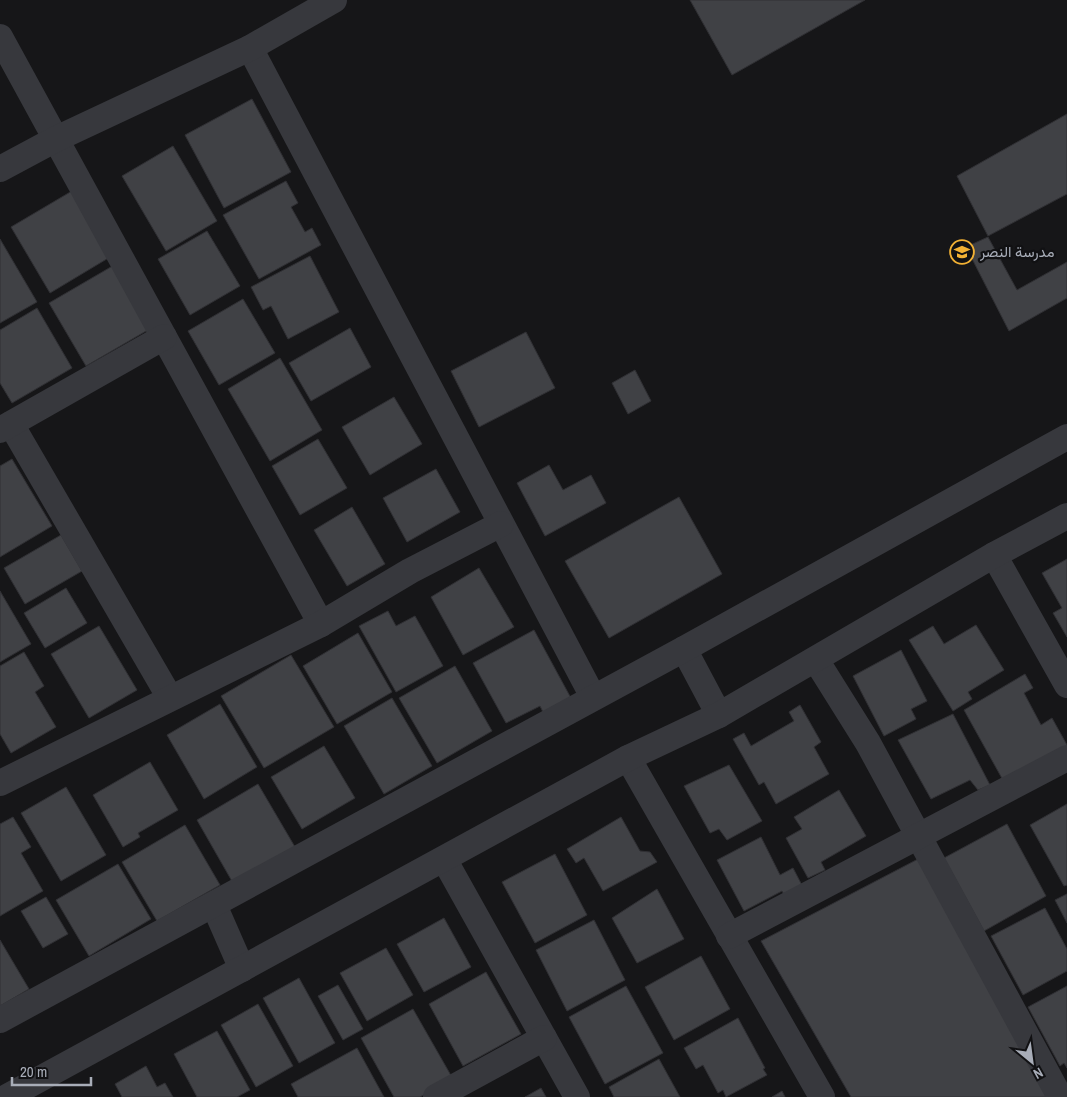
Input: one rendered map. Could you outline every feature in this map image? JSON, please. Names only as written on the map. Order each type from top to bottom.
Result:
[{"type":"street","points":[[0,169],[56,139],[250,48],[334,0]]},
{"type":"street","points":[[0,37],[321,624]]},
{"type":"street","points":[[250,48],[593,698]]},
{"type":"street","points":[[164,337],[6,427],[170,698]]},
{"type":"street","points":[[0,1020],[593,698],[1067,437]]},
{"type":"street","points":[[7,1097],[628,758],[719,715],[994,555],[1067,516]]},
{"type":"street","points":[[0,783],[321,624],[410,571],[501,524]]},
{"type":"street","points":[[994,555],[1067,685]]},
{"type":"street","points":[[684,648],[719,715]]},
{"type":"street","points":[[816,660],[868,743],[1060,1097]]},
{"type":"street","points":[[628,758],[822,1097]]},
{"type":"street","points":[[729,936],[1067,758]]},
{"type":"street","points":[[444,859],[577,1097]]},
{"type":"street","points":[[214,905],[242,969]]},
{"type":"street","points":[[436,1097],[544,1038]]},
{"type":"building","points":[[690,0],[865,0],[732,75]]},
{"type":"building","points":[[252,99],[291,172],[224,208],[185,135]]},
{"type":"building","points":[[1067,114],[1067,194],[988,236],[957,176]]},
{"type":"building","points":[[173,146],[217,221],[166,251],[122,176]]},
{"type":"building","points":[[286,181],[298,203],[291,207],[305,232],[312,228],[321,245],[259,279],[223,215]]},
{"type":"building","points":[[72,191],[110,257],[50,293],[11,227]]},
{"type":"building","points":[[207,231],[240,286],[190,315],[158,259]]},
{"type":"building","points":[[988,237],[1017,290],[1067,262],[1067,298],[1009,331],[966,247]]},
{"type":"building","points":[[0,239],[37,302],[0,323]]},
{"type":"building","points":[[310,256],[339,312],[288,339],[271,306],[263,310],[251,287]]},
{"type":"building","points":[[116,264],[153,327],[86,366],[49,303]]},
{"type":"building","points":[[243,299],[275,353],[219,385],[188,331]]},
{"type":"building","points":[[37,308],[72,368],[12,403],[0,383],[0,330]]},
{"type":"building","points":[[350,328],[371,367],[311,401],[289,363]]},
{"type":"building","points":[[526,332],[555,388],[479,427],[451,371]]},
{"type":"building","points":[[280,358],[322,430],[270,461],[228,389]]},
{"type":"building","points":[[635,370],[651,401],[628,414],[612,383]]},
{"type":"building","points":[[394,397],[422,444],[370,475],[342,427]]},
{"type":"building","points":[[318,439],[347,488],[300,515],[272,466]]},
{"type":"building","points":[[12,459],[52,526],[0,557],[0,466]]},
{"type":"building","points":[[549,465],[563,490],[591,475],[606,503],[545,536],[517,483]]},
{"type":"building","points":[[436,469],[460,512],[407,542],[383,498]]},
{"type":"building","points":[[679,497],[722,574],[609,638],[565,561]]},
{"type":"building","points":[[352,507],[385,564],[347,586],[314,530]]},
{"type":"building","points":[[61,535],[82,571],[25,604],[4,568]]},
{"type":"building","points":[[1067,559],[1067,637],[1053,613],[1062,608],[1042,573]]},
{"type":"building","points":[[479,568],[514,627],[463,655],[431,597]]},
{"type":"building","points":[[66,588],[87,623],[45,648],[24,613]]},
{"type":"building","points":[[0,591],[31,644],[0,662]]},
{"type":"building","points":[[388,611],[396,626],[415,616],[443,666],[396,692],[359,626]]},
{"type":"building","points":[[976,625],[1004,670],[968,692],[972,699],[953,711],[909,640],[933,626],[944,644]]},
{"type":"building","points":[[99,626],[137,690],[89,718],[51,654]]},
{"type":"building","points":[[534,630],[572,700],[545,716],[540,706],[506,723],[473,663]]},
{"type":"building","points":[[358,633],[392,692],[337,724],[303,666]]},
{"type":"building","points":[[901,650],[927,701],[911,709],[916,719],[884,736],[853,676]]},
{"type":"building","points":[[24,652],[44,686],[35,692],[56,727],[11,753],[0,734],[0,666]]},
{"type":"building","points":[[291,655],[334,727],[264,768],[221,696]]},
{"type":"building","points":[[455,666],[492,731],[437,763],[399,698]]},
{"type":"building","points":[[1025,674],[1033,688],[1024,693],[1041,725],[1052,718],[1067,748],[1004,782],[964,710]]},
{"type":"building","points":[[392,698],[432,766],[384,794],[344,726]]},
{"type":"building","points":[[220,704],[257,767],[204,799],[167,735]]},
{"type":"building","points":[[800,705],[821,742],[814,747],[829,774],[776,804],[764,782],[759,785],[733,739],[744,733],[751,746],[794,721],[789,712]]},
{"type":"building","points":[[953,714],[990,785],[978,790],[970,780],[931,799],[898,740]]},
{"type":"building","points":[[324,746],[355,798],[302,829],[271,777]]},
{"type":"building","points":[[150,762],[178,810],[138,833],[140,837],[123,847],[93,795]]},
{"type":"building","points":[[729,765],[762,821],[727,840],[719,829],[710,833],[684,786]]},
{"type":"building","points":[[258,784],[295,847],[233,883],[197,820]]},
{"type":"building","points":[[66,787],[106,855],[61,881],[21,813]]},
{"type":"building","points":[[839,790],[866,836],[821,862],[825,870],[808,878],[786,838],[802,829],[794,817]]},
{"type":"building","points":[[1067,804],[1067,885],[1064,886],[1030,825]]},
{"type":"building","points":[[13,817],[31,847],[21,853],[43,891],[0,916],[0,824]]},
{"type":"building","points":[[621,817],[640,851],[650,852],[657,862],[603,891],[584,858],[576,863],[567,849]]},
{"type":"building","points":[[1007,824],[1046,896],[984,931],[944,858]]},
{"type":"building","points":[[185,825],[220,885],[157,921],[122,862]]},
{"type":"building","points":[[761,837],[780,875],[793,868],[805,891],[787,900],[782,891],[744,911],[717,860]]},
{"type":"building","points":[[555,854],[587,915],[535,943],[502,882]]},
{"type":"building","points":[[920,858],[1054,1097],[851,1097],[761,941]]},
{"type":"building","points":[[118,864],[151,919],[89,956],[56,900]]},
{"type":"building","points":[[657,889],[684,939],[637,963],[612,918]]},
{"type":"building","points":[[1067,894],[1067,923],[1055,900]]},
{"type":"building","points":[[46,897],[68,934],[43,948],[21,911]]},
{"type":"building","points":[[1045,908],[1067,949],[1067,971],[1023,995],[991,936]]},
{"type":"building","points":[[444,918],[471,967],[424,992],[397,944]]},
{"type":"building","points":[[594,920],[625,980],[567,1011],[536,950]]},
{"type":"building","points":[[0,940],[29,989],[0,1006]]},
{"type":"building","points":[[386,948],[413,995],[367,1021],[340,973]]},
{"type":"building","points":[[701,956],[730,1009],[674,1040],[645,987]]},
{"type":"building","points":[[486,972],[521,1034],[463,1066],[429,1004]]},
{"type":"building","points":[[299,978],[335,1043],[299,1063],[263,998]]},
{"type":"building","points":[[338,985],[363,1029],[343,1040],[318,996]]},
{"type":"building","points":[[626,986],[663,1053],[605,1084],[569,1017]]},
{"type":"building","points":[[1067,986],[1067,1068],[1064,1063],[1060,1066],[1028,1007]]},
{"type":"building","points":[[258,1004],[293,1066],[256,1087],[221,1025]]},
{"type":"building","points":[[413,1009],[453,1079],[420,1097],[394,1097],[361,1038]]},
{"type":"building","points":[[738,1018],[767,1075],[726,1097],[723,1090],[718,1093],[703,1065],[696,1069],[684,1048]]},
{"type":"building","points":[[217,1031],[250,1090],[237,1097],[197,1097],[174,1054]]},
{"type":"building","points":[[357,1048],[384,1097],[298,1097],[291,1084]]},
{"type":"building","points":[[659,1059],[680,1097],[614,1097],[609,1087]]},
{"type":"building","points":[[146,1066],[157,1087],[165,1083],[173,1097],[122,1097],[115,1084]]},
{"type":"building","points":[[541,1088],[546,1097],[525,1097]]},
{"type":"building","points":[[782,1091],[785,1097],[772,1097]]},
{"type":"place","name":"مدرسة النصر","points":[[962,252]]}]
